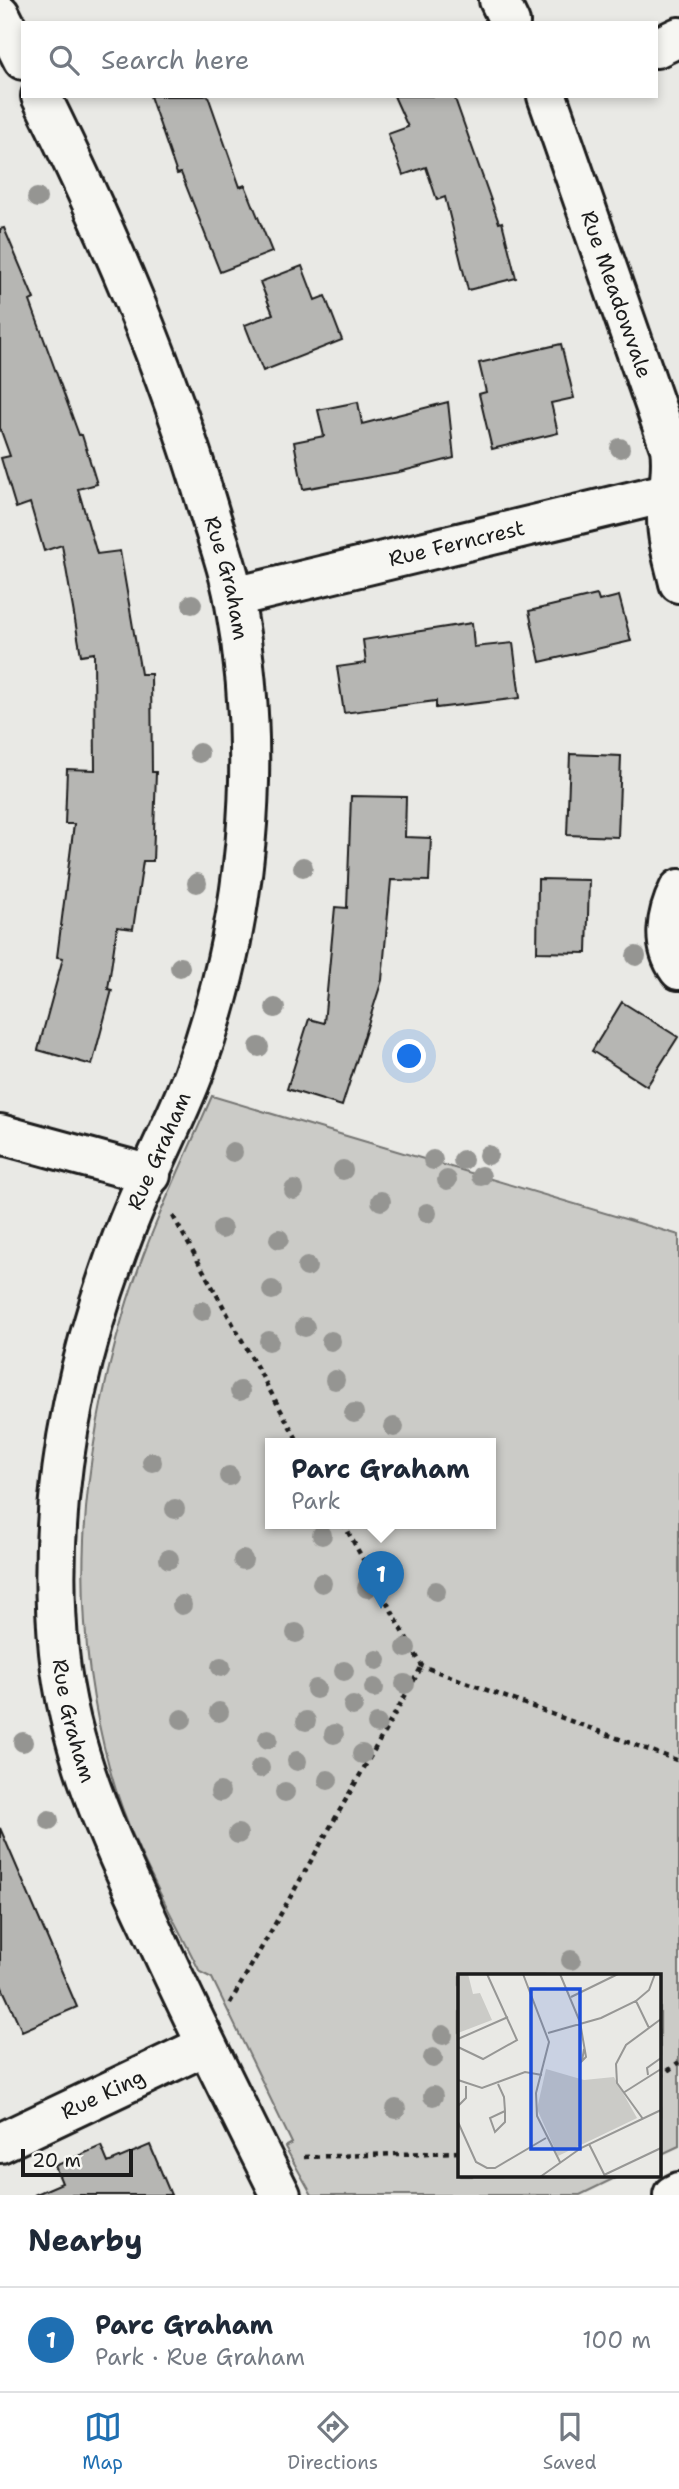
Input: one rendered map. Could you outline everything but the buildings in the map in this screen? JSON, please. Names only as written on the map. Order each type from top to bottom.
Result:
[{"type":"street","points":[[499,0],[509,21]]},
{"type":"street","points":[[0,14],[21,56]]},
{"type":"street","points":[[658,47],[679,37]]},
{"type":"street","name":"Rue Graham","points":[[42,98],[110,241],[157,352],[187,438],[234,597],[249,717],[247,827],[240,889],[211,1017],[193,1074],[129,1221],[105,1284],[85,1349],[70,1422],[58,1495],[56,1577],[60,1656],[76,1741],[96,1808],[205,2046],[281,2195]]},
{"type":"street","name":"Rue Meadowvale","points":[[551,98],[670,448],[674,492],[668,535],[679,583]]},
{"type":"street","name":"Rue Ferncrest","points":[[234,597],[674,492]]},
{"type":"street","points":[[679,889],[666,925],[668,944],[679,970]]},
{"type":"street","points":[[0,1134],[150,1175]]},
{"type":"street","name":"Rue King","points":[[0,2143],[205,2046]]},
{"type":"street","points":[[673,2195],[679,2192]]},
{"type":"path","points":[[150,1175],[296,1438]]},
{"type":"path","points":[[346,1529],[422,1666],[679,1761]]},
{"type":"path","points":[[205,2046],[422,1666]]},
{"type":"path","points":[[662,2075],[679,2062]]},
{"type":"path","points":[[262,2158],[458,2152]]},
{"type":"shaded area","points":[[212,1096],[679,1235],[679,2146],[662,2154],[662,1974],[458,1974],[458,2178],[615,2178],[580,2195],[312,2195],[285,2147],[292,2143],[212,1978],[200,1972],[150,1873],[118,1796],[96,1712],[84,1597],[88,1483],[109,1369],[124,1312],[153,1230]]},
{"type":"place","name":"Parc Graham","points":[[381,1609]]}]
